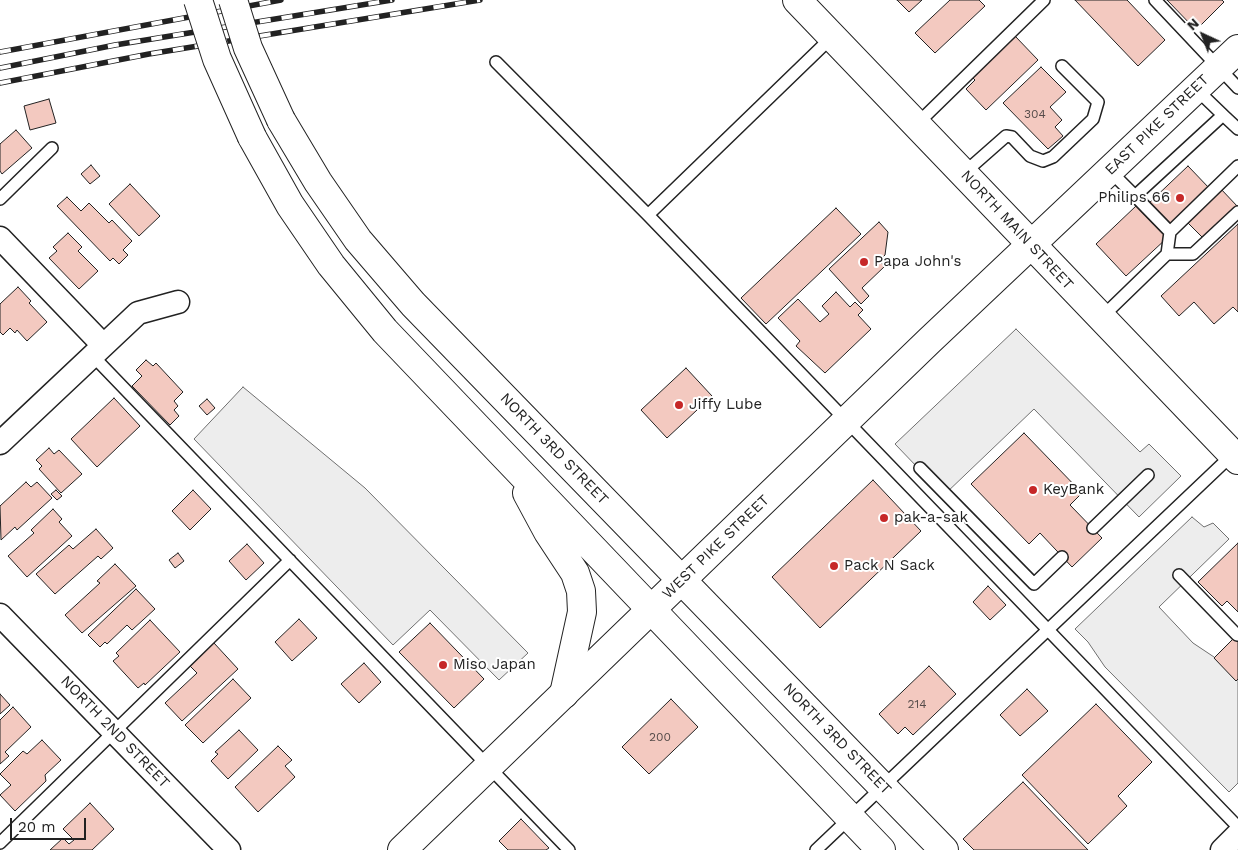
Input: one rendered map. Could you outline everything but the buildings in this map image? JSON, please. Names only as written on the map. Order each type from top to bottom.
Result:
[{"type":"main road","points":[[198,0],[217,59],[252,137],[290,205],[331,264],[385,331],[881,850]]},
{"type":"main road","name":"NORTH 3RD STREET","points":[[233,0],[248,48],[281,120],[318,182],[353,232],[413,304],[944,850]]},
{"type":"main road","name":"NORTH MAIN STREET","points":[[797,0],[1101,318],[1236,454]]},
{"type":"main road","name":"EAST PIKE STREET","points":[[1032,244],[1196,88],[1228,62],[1238,49]]},
{"type":"main road","name":"WEST PIKE STREET","points":[[402,850],[1032,244]]},
{"type":"main road","points":[[511,463],[548,532],[575,573],[581,591],[582,612],[564,694]]},
{"type":"street","points":[[0,238],[98,350]]},
{"type":"street","points":[[0,443],[138,313],[178,302]]},
{"type":"street","name":"NORTH 2ND STREET","points":[[0,615],[229,850]]},
{"type":"street","points":[[1222,850],[1238,834]]},
{"type":"lane","points":[[917,124],[1044,0]]},
{"type":"lane","points":[[1155,0],[1228,62],[1238,88]]},
{"type":"lane","points":[[648,215],[833,36]]},
{"type":"lane","points":[[496,62],[648,215],[1238,827]]},
{"type":"lane","points":[[964,173],[1006,136],[1012,137],[1030,156],[1043,161],[1053,156],[1093,119],[1098,102],[1062,66]]},
{"type":"lane","points":[[1196,88],[1238,130]]},
{"type":"lane","points":[[1135,196],[1223,115]]},
{"type":"lane","points":[[0,199],[52,148]]},
{"type":"lane","points":[[1101,318],[1167,254],[1170,232],[1238,166]]},
{"type":"lane","points":[[1110,170],[1170,232]]},
{"type":"lane","points":[[1167,254],[1193,254],[1238,212]]},
{"type":"lane","points":[[98,350],[290,560],[570,850]]},
{"type":"lane","points":[[816,850],[1236,454]]},
{"type":"lane","points":[[920,468],[1034,584],[1062,557]]},
{"type":"lane","points":[[1093,528],[1148,475]]},
{"type":"lane","points":[[0,843],[290,560]]},
{"type":"lane","points":[[1179,575],[1238,635]]},
{"type":"shaded area","points":[[1016,329],[1140,452],[1149,444],[1181,476],[1139,517],[1034,409],[944,495],[895,444]]},
{"type":"shaded area","points":[[243,387],[365,488],[528,653],[499,680],[430,610],[393,645],[194,439]]},
{"type":"shaded area","points":[[1192,517],[1204,527],[1213,523],[1229,539],[1159,607],[1193,643],[1214,657],[1238,680],[1238,783],[1229,792],[1105,667],[1088,642],[1075,629]]},
{"type":"railway","points":[[0,52],[281,0]]},
{"type":"railway","points":[[0,68],[115,45],[392,0]]},
{"type":"railway","points":[[0,83],[149,54],[480,0]]},
{"type":"place","name":"Philips 66","points":[[1180,198]]},
{"type":"place","name":"Papa John's","points":[[864,262]]},
{"type":"place","name":"Jiffy Lube","points":[[679,405]]},
{"type":"place","name":"KeyBank","points":[[1033,490]]},
{"type":"place","name":"pak-a-sak","points":[[884,518]]},
{"type":"place","name":"Pack N Sack","points":[[834,566]]},
{"type":"place","name":"Miso Japan","points":[[443,665]]}]
